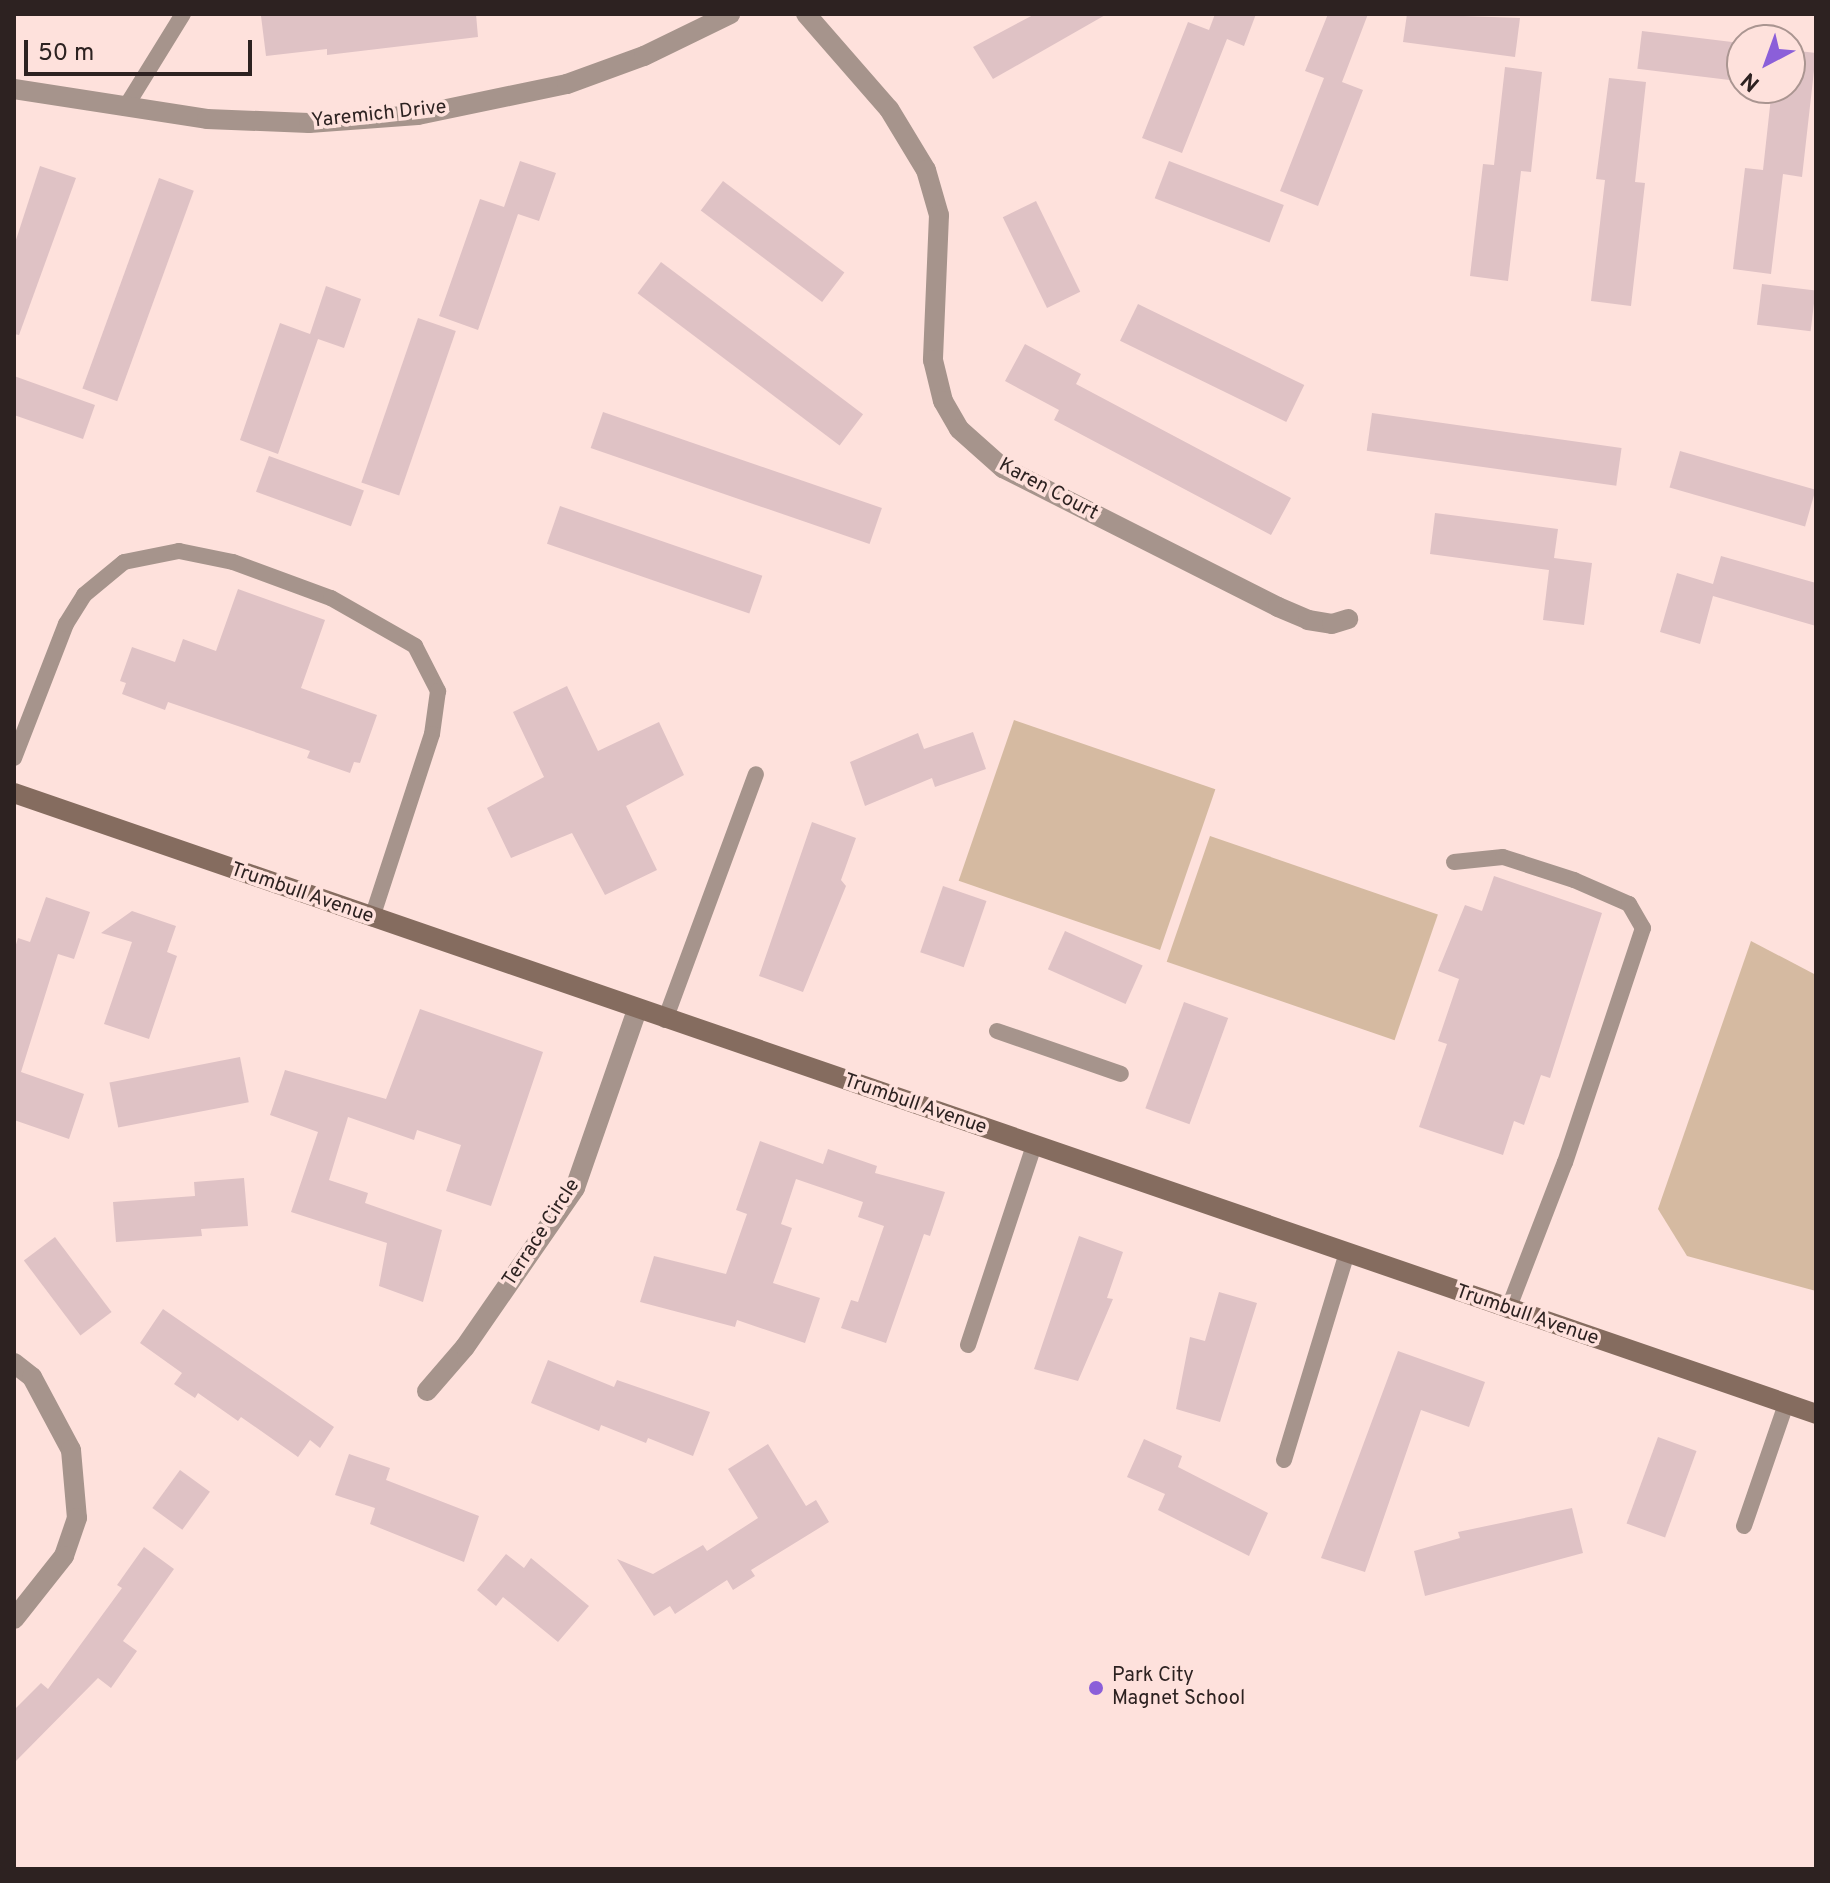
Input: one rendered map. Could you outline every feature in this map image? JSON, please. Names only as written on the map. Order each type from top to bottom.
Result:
[{"type":"street","name":"Yaremich Drive","points":[[14,89],[207,119],[309,123],[418,115],[567,84],[644,56],[730,14]]},
{"type":"street","name":"Karen Court","points":[[806,14],[889,109],[926,170],[939,215],[933,360],[943,401],[959,429],[1003,468],[1278,607],[1308,620],[1332,624],[1348,619]]},
{"type":"street","name":"Trumbull Avenue","points":[[14,793],[665,1020],[1816,1414]]},
{"type":"street","name":"Terrace Circle","points":[[427,1391],[465,1347],[575,1188],[637,1010]]},
{"type":"street","points":[[14,1363],[40,1389],[71,1450],[77,1518],[64,1556],[14,1619]]},
{"type":"lane","points":[[125,108],[183,14]]},
{"type":"lane","points":[[14,758],[66,624],[84,595],[124,562],[179,551],[233,562],[331,598],[415,646],[438,691],[432,734],[372,918]]},
{"type":"lane","points":[[665,1020],[756,774]]},
{"type":"lane","points":[[1454,862],[1503,857],[1574,880],[1622,899],[1636,911],[1643,928],[1565,1162],[1508,1310]]},
{"type":"lane","points":[[997,1031],[1121,1074]]},
{"type":"lane","points":[[968,1345],[1034,1146]]},
{"type":"lane","points":[[1284,1460],[1347,1253]]},
{"type":"lane","points":[[1744,1526],[1786,1404]]},
{"type":"shaded area","points":[[1014,720],[1215,789],[1160,950],[959,881]]},
{"type":"shaded area","points":[[1210,836],[1438,914],[1395,1040],[1167,962]]},
{"type":"shaded area","points":[[1751,941],[1816,975],[1816,1291],[1687,1256],[1658,1209]]},
{"type":"building","points":[[476,14],[478,37],[327,55],[327,49],[266,56],[261,16]]},
{"type":"building","points":[[1035,14],[1107,14],[993,79],[973,47]]},
{"type":"building","points":[[1215,14],[1256,14],[1244,46],[1227,39],[1182,153],[1142,138],[1188,22],[1209,30]]},
{"type":"building","points":[[1328,14],[1368,14],[1342,82],[1363,90],[1318,206],[1280,191],[1324,78],[1305,71]]},
{"type":"building","points":[[1407,14],[1520,18],[1515,57],[1403,42]]},
{"type":"building","points":[[1642,31],[1726,41],[1726,80],[1637,69]]},
{"type":"building","points":[[1806,52],[1816,53],[1802,177],[1783,174],[1771,274],[1733,269],[1745,168],[1763,170],[1770,104],[1806,104]]},
{"type":"building","points":[[1505,67],[1542,72],[1531,172],[1521,171],[1508,281],[1470,276],[1483,164],[1494,165]]},
{"type":"building","points":[[1609,78],[1646,82],[1635,182],[1645,183],[1631,306],[1591,301],[1605,180],[1596,179]]},
{"type":"building","points":[[520,161],[556,173],[539,221],[518,214],[478,330],[439,316],[480,199],[504,207]]},
{"type":"building","points":[[1169,161],[1284,205],[1269,242],[1155,198]]},
{"type":"building","points":[[40,166],[76,178],[19,335],[14,334],[14,246]]},
{"type":"building","points":[[159,178],[194,191],[117,401],[82,388]]},
{"type":"building","points":[[723,181],[844,272],[822,302],[701,211]]},
{"type":"building","points":[[1036,201],[1080,292],[1047,308],[1003,217]]},
{"type":"building","points":[[661,262],[863,414],[840,445],[638,293]]},
{"type":"building","points":[[1762,284],[1816,291],[1811,331],[1757,325]]},
{"type":"building","points":[[326,286],[361,299],[344,348],[318,339],[278,454],[240,440],[280,323],[310,334]]},
{"type":"building","points":[[1138,304],[1304,385],[1286,422],[1120,341]]},
{"type":"building","points":[[418,318],[456,331],[399,496],[361,483]]},
{"type":"building","points":[[1025,344],[1081,374],[1076,384],[1291,498],[1271,535],[1054,420],[1059,410],[1005,381]]},
{"type":"building","points":[[14,376],[95,405],[83,439],[14,415]]},
{"type":"building","points":[[603,412],[882,508],[870,544],[591,448]]},
{"type":"building","points":[[1372,413],[1622,448],[1616,486],[1367,451]]},
{"type":"building","points":[[1680,451],[1816,490],[1805,526],[1670,488]]},
{"type":"building","points":[[269,456],[364,491],[351,526],[256,492]]},
{"type":"building","points":[[560,506],[762,576],[749,613],[547,544]]},
{"type":"building","points":[[1435,513],[1558,529],[1554,558],[1592,563],[1584,625],[1543,620],[1549,570],[1430,554]]},
{"type":"building","points":[[1721,556],[1816,583],[1816,626],[1713,596],[1700,644],[1660,632],[1677,573],[1713,584]]},
{"type":"building","points":[[238,589],[325,620],[301,688],[377,715],[360,763],[354,762],[350,773],[307,758],[310,751],[168,702],[165,710],[122,694],[126,683],[120,681],[132,647],[175,662],[183,639],[216,651]]},
{"type":"building","points":[[567,686],[598,751],[659,722],[684,775],[626,806],[657,870],[605,895],[572,833],[511,858],[487,808],[544,777],[513,712]]},
{"type":"building","points":[[973,732],[986,769],[935,787],[932,778],[865,806],[850,762],[918,733],[924,749]]},
{"type":"building","points":[[812,822],[856,838],[841,880],[846,886],[803,992],[759,976]]},
{"type":"building","points":[[1494,876],[1602,913],[1550,1078],[1541,1075],[1524,1125],[1514,1121],[1503,1155],[1419,1127],[1447,1044],[1438,1041],[1459,979],[1438,971],[1465,905],[1482,911]]},
{"type":"building","points":[[943,886],[986,901],[964,967],[920,952]]},
{"type":"building","points":[[46,897],[90,912],[74,959],[58,954],[21,1072],[84,1094],[69,1139],[14,1120],[14,951],[18,938],[30,942]]},
{"type":"building","points":[[132,911],[176,926],[167,952],[177,956],[149,1039],[104,1024],[132,942],[101,933]]},
{"type":"building","points":[[1065,931],[1143,966],[1126,1004],[1048,969]]},
{"type":"building","points":[[1184,1002],[1228,1018],[1190,1124],[1145,1108]]},
{"type":"building","points":[[420,1009],[543,1052],[491,1206],[446,1191],[461,1145],[417,1130],[414,1140],[348,1117],[329,1180],[368,1193],[365,1203],[442,1230],[423,1302],[379,1286],[387,1243],[291,1212],[318,1132],[270,1115],[285,1070],[386,1099]]},
{"type":"building","points":[[240,1057],[249,1102],[118,1128],[109,1082]]},
{"type":"building","points":[[760,1141],[823,1164],[828,1149],[877,1166],[875,1173],[945,1192],[930,1236],[924,1234],[886,1343],[841,1328],[851,1300],[858,1302],[884,1226],[858,1217],[863,1202],[796,1179],[781,1224],[792,1228],[773,1283],[820,1298],[805,1343],[737,1320],[735,1327],[640,1302],[654,1256],[726,1274],[747,1214],[736,1210]]},
{"type":"building","points":[[244,1178],[248,1226],[201,1229],[202,1236],[116,1242],[113,1202],[195,1196],[194,1182]]},
{"type":"building","points":[[1079,1236],[1123,1252],[1107,1298],[1113,1299],[1078,1381],[1034,1369]]},
{"type":"building","points":[[55,1237],[112,1312],[80,1336],[24,1260]]},
{"type":"building","points":[[1219,1292],[1257,1303],[1220,1422],[1176,1409],[1190,1337],[1205,1341]]},
{"type":"building","points":[[163,1309],[334,1427],[320,1448],[310,1440],[298,1457],[241,1417],[238,1421],[198,1393],[195,1398],[174,1384],[182,1373],[140,1343]]},
{"type":"building","points":[[1398,1351],[1485,1382],[1469,1427],[1421,1410],[1365,1572],[1321,1558]]},
{"type":"building","points":[[548,1360],[614,1387],[617,1380],[710,1412],[693,1456],[648,1438],[646,1443],[601,1425],[599,1431],[531,1403]]},
{"type":"building","points":[[1658,1437],[1697,1451],[1665,1537],[1627,1523]]},
{"type":"building","points":[[1144,1439],[1182,1456],[1178,1467],[1268,1513],[1249,1556],[1158,1510],[1165,1494],[1127,1477]]},
{"type":"building","points":[[768,1444],[806,1506],[816,1500],[829,1522],[751,1570],[755,1576],[733,1590],[727,1580],[675,1614],[670,1606],[654,1616],[617,1559],[653,1574],[703,1545],[707,1551],[758,1518],[728,1469]]},
{"type":"building","points":[[349,1454],[390,1468],[386,1480],[479,1516],[464,1562],[370,1524],[375,1508],[335,1495]]},
{"type":"building","points":[[180,1470],[210,1492],[182,1530],[152,1508]]},
{"type":"building","points":[[1572,1508],[1583,1553],[1425,1596],[1414,1551],[1460,1538],[1458,1532]]},
{"type":"building","points":[[144,1547],[174,1569],[123,1641],[137,1651],[111,1688],[98,1678],[14,1763],[14,1710],[41,1683],[48,1689],[122,1588],[117,1585]]},
{"type":"building","points":[[506,1554],[524,1568],[531,1558],[589,1606],[558,1642],[503,1597],[496,1606],[477,1590]]},
{"type":"place","name":"Park City Magnet School","points":[[1096,1688]]}]
